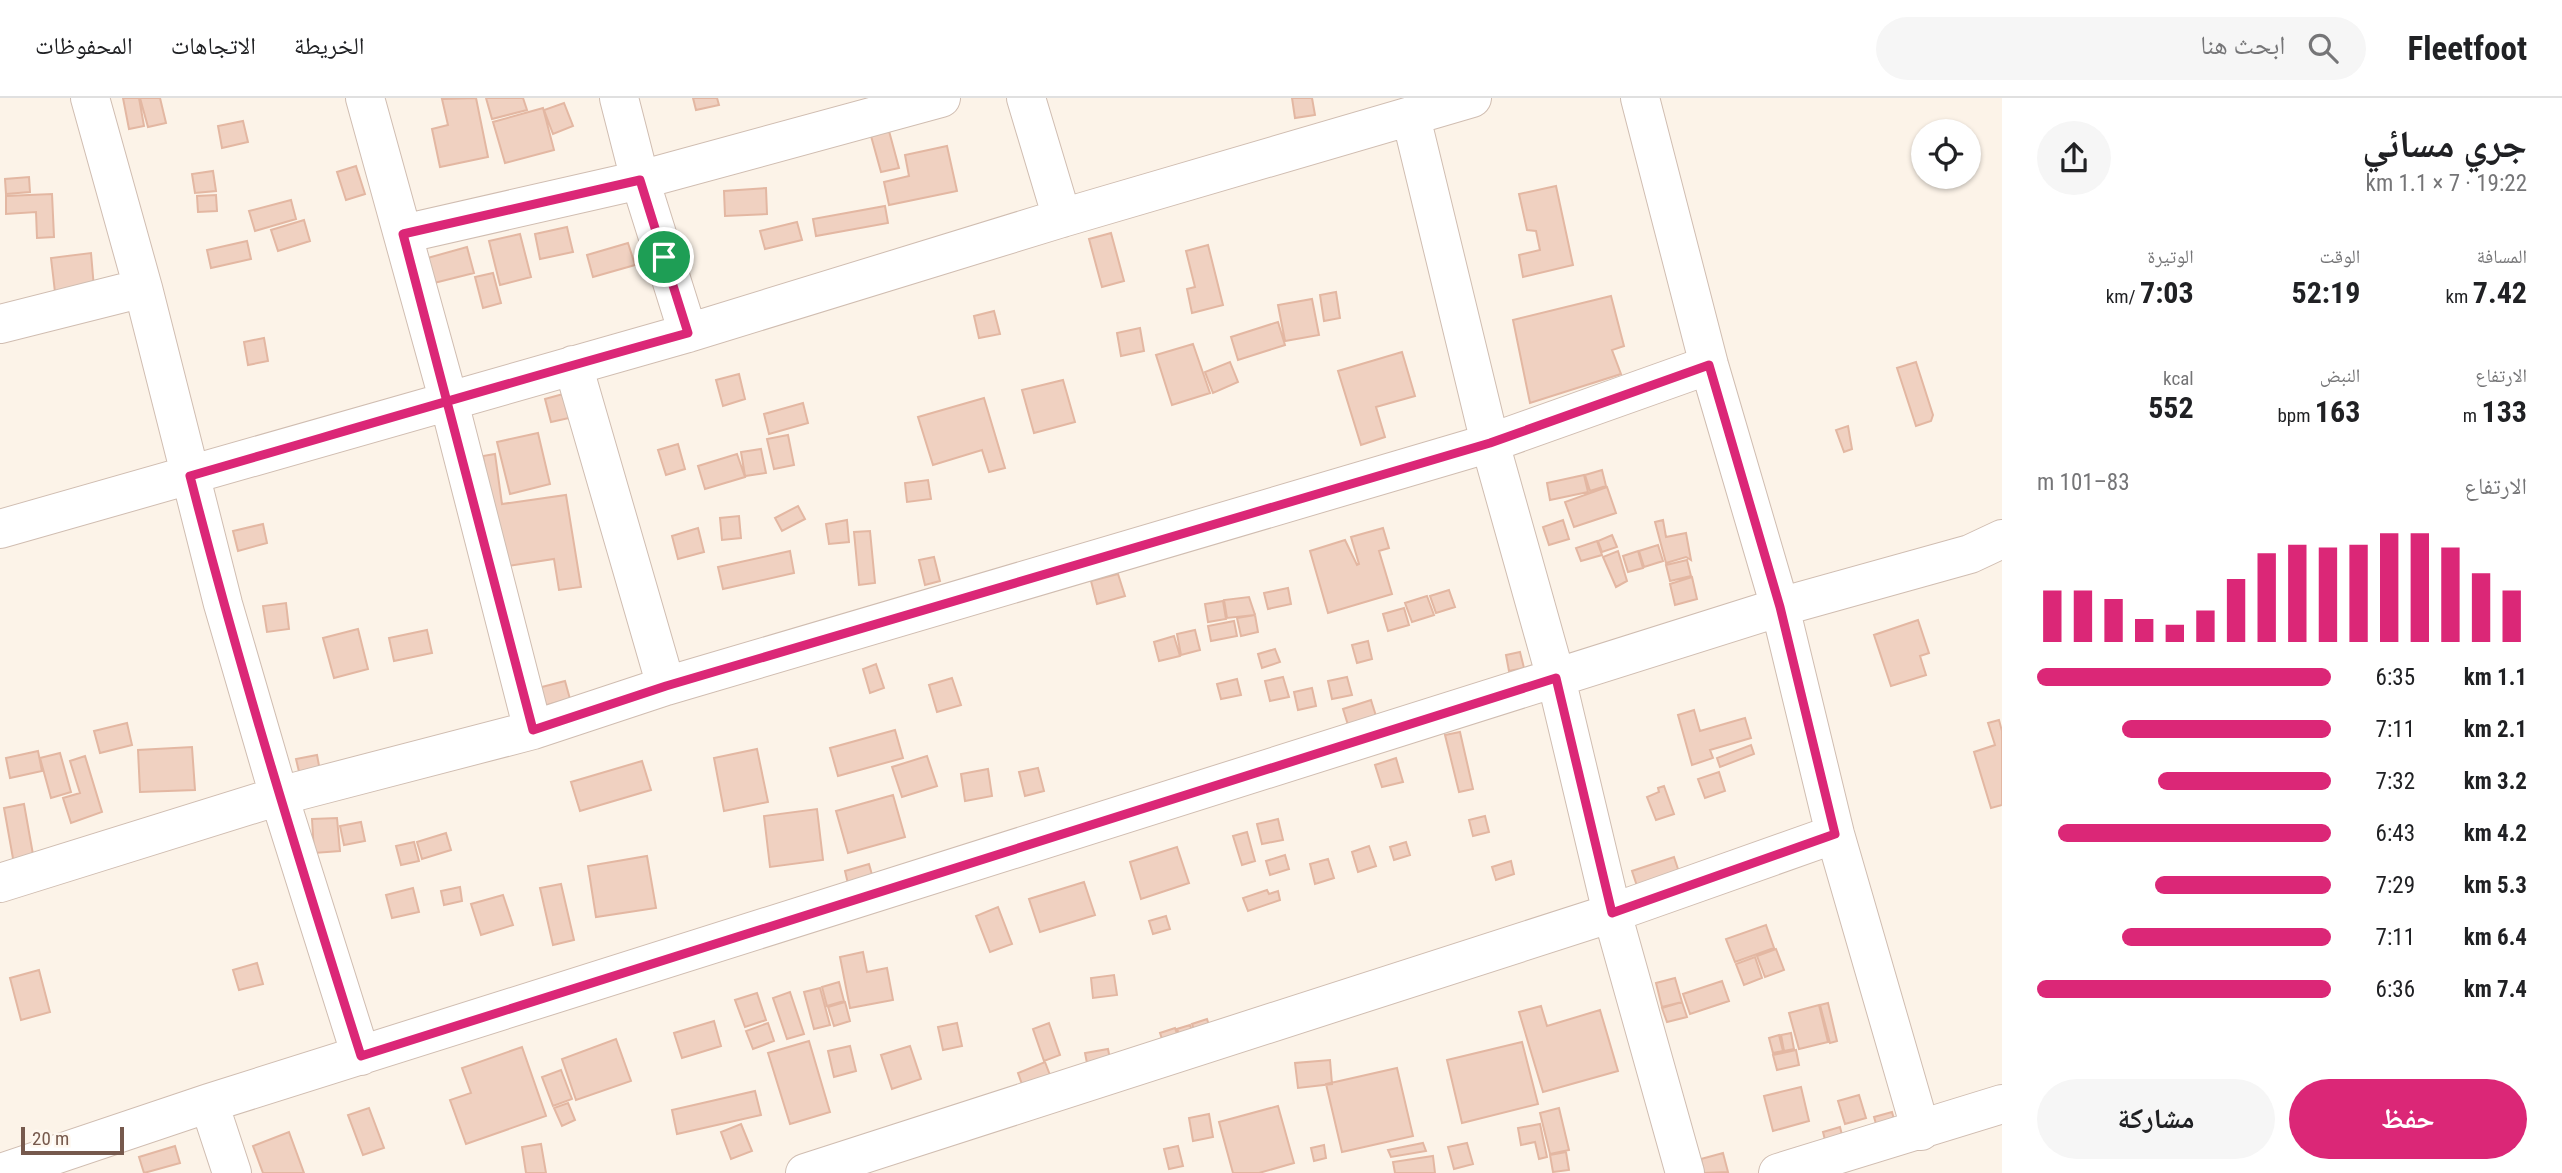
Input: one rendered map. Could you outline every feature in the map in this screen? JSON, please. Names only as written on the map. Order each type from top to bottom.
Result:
[{"type":"street","points":[[90,98],[143,288],[223,604],[279,796],[361,1056]]},
{"type":"street","points":[[365,98],[449,402],[533,730]]},
{"type":"street","points":[[619,98],[640,180],[688,333]]},
{"type":"street","points":[[403,234],[640,180],[941,98]]},
{"type":"street","points":[[1026,98],[1062,218]]},
{"type":"street","points":[[0,529],[688,333],[1062,218],[1472,98]]},
{"type":"street","points":[[1640,98],[1709,365],[1780,607],[1835,834],[1921,1131]]},
{"type":"street","points":[[1411,117],[1490,443],[1556,678],[1612,913],[1685,1173]]},
{"type":"street","points":[[0,324],[143,288]]},
{"type":"street","points":[[573,365],[666,686]]},
{"type":"street","points":[[0,883],[279,796],[533,730],[666,686],[1490,443],[1709,365]]},
{"type":"street","points":[[1,1173],[209,1103],[1780,607],[1970,554],[2002,540]]},
{"type":"street","points":[[805,1173],[1612,913],[1835,834]]},
{"type":"street","points":[[209,1103],[232,1173]]},
{"type":"street","points":[[1779,1173],[2002,1104]]},
{"type":"building","points":[[123,98],[139,98],[144,126],[129,129]]},
{"type":"building","points":[[140,98],[160,98],[166,123],[148,127]]},
{"type":"building","points":[[476,98],[488,157],[440,167],[432,129],[448,125],[442,99]]},
{"type":"building","points":[[486,98],[523,98],[527,110],[492,119]]},
{"type":"building","points":[[693,98],[717,98],[719,105],[696,110]]},
{"type":"building","points":[[1292,98],[1312,98],[1315,115],[1295,118]]},
{"type":"building","points":[[564,103],[573,126],[553,134],[544,110]]},
{"type":"building","points":[[543,108],[554,150],[505,163],[493,122]]},
{"type":"building","points":[[243,121],[248,142],[222,148],[218,126]]},
{"type":"building","points":[[889,131],[899,168],[881,172],[871,136]]},
{"type":"building","points":[[947,146],[957,191],[889,205],[884,182],[909,176],[905,155]]},
{"type":"building","points":[[356,166],[365,194],[346,200],[337,172]]},
{"type":"building","points":[[213,171],[216,191],[195,193],[192,174]]},
{"type":"building","points":[[29,177],[30,192],[6,194],[5,179]]},
{"type":"building","points":[[1556,186],[1573,265],[1523,277],[1519,255],[1540,250],[1536,231],[1527,230],[1519,194]]},
{"type":"building","points":[[766,188],[767,214],[725,216],[724,191]]},
{"type":"building","points":[[52,194],[54,237],[37,238],[36,212],[6,214],[6,196]]},
{"type":"building","points":[[216,195],[217,211],[198,212],[197,196]]},
{"type":"building","points":[[291,200],[296,219],[255,231],[249,211]]},
{"type":"building","points":[[885,206],[888,223],[816,236],[813,219]]},
{"type":"building","points":[[304,220],[310,241],[278,251],[271,230]]},
{"type":"building","points":[[797,222],[802,240],[765,249],[760,231]]},
{"type":"building","points":[[567,227],[573,252],[540,259],[535,234]]},
{"type":"building","points":[[1111,233],[1124,281],[1102,287],[1089,239]]},
{"type":"building","points":[[520,234],[531,277],[500,285],[489,241]]},
{"type":"building","points":[[247,241],[251,259],[211,268],[207,250]]},
{"type":"building","points":[[628,243],[635,265],[593,277],[587,255]]},
{"type":"building","points":[[1208,245],[1223,305],[1192,313],[1187,289],[1195,287],[1186,251]]},
{"type":"building","points":[[467,247],[474,273],[430,284],[424,259]]},
{"type":"building","points":[[91,253],[94,288],[55,292],[51,258]]},
{"type":"building","points":[[493,273],[501,303],[483,308],[475,277]]},
{"type":"building","points":[[1336,292],[1340,318],[1324,321],[1320,295]]},
{"type":"building","points":[[1611,296],[1624,346],[1612,350],[1621,374],[1530,403],[1513,320]]},
{"type":"building","points":[[1312,299],[1319,335],[1285,341],[1278,305]]},
{"type":"building","points":[[994,311],[1000,334],[979,338],[974,316]]},
{"type":"building","points":[[1278,322],[1285,345],[1238,360],[1231,337]]},
{"type":"building","points":[[1140,328],[1144,351],[1121,356],[1117,333]]},
{"type":"building","points":[[264,338],[268,361],[248,365],[244,342]]},
{"type":"building","points":[[1193,344],[1210,393],[1172,405],[1156,355]]},
{"type":"building","points":[[1402,352],[1415,396],[1376,407],[1385,437],[1361,445],[1338,371]]},
{"type":"building","points":[[1230,362],[1238,382],[1213,393],[1205,372]]},
{"type":"building","points":[[1916,362],[1933,415],[1931,421],[1916,426],[1897,368]]},
{"type":"building","points":[[739,374],[745,399],[723,406],[716,380]]},
{"type":"building","points":[[1063,380],[1075,422],[1034,433],[1022,390]]},
{"type":"building","points":[[563,394],[569,418],[551,422],[545,399]]},
{"type":"building","points":[[984,398],[1005,468],[989,472],[982,450],[933,465],[918,417]]},
{"type":"building","points":[[803,403],[808,423],[769,434],[764,414]]},
{"type":"building","points":[[1848,426],[1852,449],[1844,452],[1836,430]]},
{"type":"building","points":[[538,433],[550,484],[510,494],[497,442]]},
{"type":"building","points":[[788,435],[794,465],[774,469],[767,439]]},
{"type":"building","points":[[678,444],[685,469],[666,475],[658,450]]},
{"type":"building","points":[[761,449],[766,473],[745,476],[741,452]]},
{"type":"building","points":[[495,454],[502,504],[566,495],[581,587],[559,590],[554,559],[501,567],[483,456]]},
{"type":"building","points":[[737,454],[745,477],[705,489],[698,466]]},
{"type":"building","points":[[1602,470],[1606,486],[1590,491],[1585,475]]},
{"type":"building","points":[[1584,475],[1588,492],[1550,500],[1547,483]]},
{"type":"building","points":[[928,480],[931,499],[907,502],[905,483]]},
{"type":"building","points":[[1607,487],[1616,513],[1574,527],[1565,502]]},
{"type":"building","points":[[798,506],[805,519],[782,531],[775,518]]},
{"type":"building","points":[[739,516],[741,538],[722,540],[720,518]]},
{"type":"building","points":[[847,520],[849,542],[829,544],[826,524]]},
{"type":"building","points":[[1563,520],[1569,539],[1549,545],[1543,527]]},
{"type":"building","points":[[1663,520],[1666,537],[1686,533],[1691,560],[1686,557],[1666,563],[1655,522]]},
{"type":"building","points":[[263,524],[267,543],[238,551],[233,531]]},
{"type":"building","points":[[698,528],[704,552],[678,559],[672,536]]},
{"type":"building","points":[[1383,528],[1389,548],[1379,551],[1392,594],[1328,613],[1310,551],[1345,540],[1357,565],[1359,564],[1351,537]]},
{"type":"building","points":[[870,531],[875,583],[859,585],[854,532]]},
{"type":"building","points":[[1612,535],[1617,547],[1602,552],[1598,541]]},
{"type":"building","points":[[1597,541],[1602,555],[1581,561],[1576,548]]},
{"type":"building","points":[[1658,545],[1663,561],[1644,567],[1639,551]]},
{"type":"building","points":[[790,551],[794,573],[723,589],[718,567]]},
{"type":"building","points":[[1618,551],[1627,581],[1616,587],[1603,557]]},
{"type":"building","points":[[1638,551],[1643,568],[1628,572],[1623,556]]},
{"type":"building","points":[[934,557],[940,581],[925,585],[919,560]]},
{"type":"building","points":[[1687,560],[1691,576],[1670,581],[1666,565]]},
{"type":"building","points":[[1118,574],[1125,596],[1097,604],[1091,581]]},
{"type":"building","points":[[1692,577],[1697,599],[1675,605],[1670,584]]},
{"type":"building","points":[[1288,588],[1291,604],[1268,609],[1264,593]]},
{"type":"building","points":[[1449,590],[1455,607],[1436,613],[1430,596]]},
{"type":"building","points":[[1427,596],[1434,615],[1412,622],[1405,603]]},
{"type":"building","points":[[1249,597],[1255,615],[1227,618],[1224,600]]},
{"type":"building","points":[[1223,601],[1226,619],[1208,622],[1205,604]]},
{"type":"building","points":[[286,603],[289,629],[267,632],[263,606]]},
{"type":"building","points":[[1404,608],[1409,625],[1388,631],[1383,614]]},
{"type":"building","points":[[1255,615],[1258,632],[1241,636],[1237,618]]},
{"type":"building","points":[[1918,620],[1929,653],[1920,656],[1926,675],[1891,686],[1874,635]]},
{"type":"building","points":[[1234,621],[1237,636],[1211,641],[1208,626]]},
{"type":"building","points":[[358,629],[368,669],[334,678],[323,638]]},
{"type":"building","points":[[427,630],[432,653],[394,661],[389,638]]},
{"type":"building","points":[[1195,630],[1200,650],[1181,655],[1177,634]]},
{"type":"building","points":[[1174,636],[1180,656],[1159,661],[1154,642]]},
{"type":"building","points":[[1368,641],[1372,659],[1357,663],[1352,645]]},
{"type":"building","points":[[1275,649],[1280,662],[1262,668],[1258,654]]},
{"type":"building","points":[[1520,652],[1524,668],[1509,671],[1506,655]]},
{"type":"building","points":[[876,664],[884,688],[870,693],[863,669]]},
{"type":"building","points":[[1283,677],[1289,697],[1270,701],[1265,681]]},
{"type":"building","points":[[1347,677],[1352,695],[1332,699],[1328,681]]},
{"type":"building","points":[[952,678],[961,705],[937,712],[929,685]]},
{"type":"building","points":[[1237,679],[1241,695],[1221,699],[1217,684]]},
{"type":"building","points":[[565,681],[570,699],[543,706],[538,688]]},
{"type":"building","points":[[1312,688],[1316,706],[1298,710],[1294,692]]},
{"type":"building","points":[[1371,700],[1376,716],[1348,725],[1343,709]]},
{"type":"building","points":[[1694,710],[1700,731],[1745,718],[1751,738],[1710,750],[1713,758],[1692,765],[1678,715]]},
{"type":"building","points":[[1999,720],[2002,731],[2002,805],[1991,808],[1974,752],[1995,745],[1988,723]]},
{"type":"building","points":[[127,723],[132,745],[100,753],[94,731]]},
{"type":"building","points":[[895,730],[903,758],[838,776],[830,748]]},
{"type":"building","points":[[1460,732],[1473,789],[1459,792],[1445,735]]},
{"type":"building","points":[[1751,745],[1754,754],[1720,767],[1717,758]]},
{"type":"building","points":[[192,747],[195,790],[140,792],[138,750]]},
{"type":"building","points":[[757,749],[768,802],[724,811],[714,758]]},
{"type":"building","points":[[38,751],[42,771],[10,778],[6,758]]},
{"type":"building","points":[[60,753],[71,792],[51,798],[40,758]]},
{"type":"building","points":[[317,755],[321,776],[301,780],[296,759]]},
{"type":"building","points":[[85,756],[102,812],[71,823],[63,798],[80,793],[70,761]]},
{"type":"building","points":[[927,756],[937,786],[902,797],[892,767]]},
{"type":"building","points":[[1396,758],[1403,782],[1382,787],[1375,765]]},
{"type":"building","points":[[642,761],[651,790],[580,811],[571,782]]},
{"type":"building","points":[[1038,768],[1044,791],[1025,796],[1019,772]]},
{"type":"building","points":[[988,769],[992,796],[965,801],[961,774]]},
{"type":"building","points":[[1719,772],[1725,791],[1705,798],[1698,779]]},
{"type":"building","points":[[1664,786],[1674,814],[1656,820],[1647,797],[1659,792],[1658,788]]},
{"type":"building","points":[[893,795],[905,837],[848,853],[836,811]]},
{"type":"building","points":[[24,804],[34,860],[14,864],[4,808]]},
{"type":"building","points":[[817,809],[823,860],[770,867],[764,816]]},
{"type":"building","points":[[1485,816],[1489,832],[1473,836],[1469,820]]},
{"type":"building","points":[[337,818],[340,851],[314,853],[312,819]]},
{"type":"building","points":[[1278,819],[1283,840],[1262,844],[1257,824]]},
{"type":"building","points":[[361,822],[365,841],[344,845],[340,826]]},
{"type":"building","points":[[1247,832],[1255,861],[1242,865],[1233,836]]},
{"type":"building","points":[[446,833],[451,850],[422,859],[417,842]]},
{"type":"building","points":[[414,842],[419,861],[401,865],[396,846]]},
{"type":"building","points":[[1406,842],[1410,855],[1394,860],[1390,847]]},
{"type":"building","points":[[1369,846],[1376,866],[1358,872],[1352,852]]},
{"type":"building","points":[[1177,847],[1189,883],[1141,899],[1130,862]]},
{"type":"building","points":[[1285,855],[1289,869],[1270,875],[1266,861]]},
{"type":"building","points":[[647,856],[656,908],[596,917],[588,866]]},
{"type":"building","points":[[1674,857],[1680,875],[1638,889],[1632,871]]},
{"type":"building","points":[[1328,859],[1334,878],[1315,884],[1310,864]]},
{"type":"building","points":[[1511,861],[1514,874],[1496,880],[1492,867]]},
{"type":"building","points":[[869,864],[874,882],[849,888],[845,871]]},
{"type":"building","points":[[1084,882],[1095,915],[1040,932],[1029,899]]},
{"type":"building","points":[[561,884],[574,940],[553,945],[540,888]]},
{"type":"building","points":[[460,887],[462,901],[444,905],[441,891]]},
{"type":"building","points":[[413,888],[419,912],[392,918],[386,895]]},
{"type":"building","points":[[1267,890],[1269,894],[1278,891],[1280,900],[1248,911],[1243,898]]},
{"type":"building","points":[[503,895],[513,925],[481,935],[471,904]]},
{"type":"building","points":[[998,907],[1012,944],[990,952],[976,916]]},
{"type":"building","points":[[1166,916],[1170,929],[1153,934],[1149,921]]},
{"type":"building","points":[[1766,925],[1774,948],[1735,962],[1726,939]]},
{"type":"building","points":[[1776,949],[1784,970],[1765,977],[1757,956]]},
{"type":"building","points":[[863,952],[867,972],[887,968],[893,1000],[850,1008],[840,957]]},
{"type":"building","points":[[1755,957],[1762,978],[1744,985],[1736,964]]},
{"type":"building","points":[[257,963],[263,984],[239,990],[233,970]]},
{"type":"building","points":[[39,970],[50,1012],[21,1020],[10,978]]},
{"type":"building","points":[[1114,975],[1117,995],[1093,998],[1091,978]]},
{"type":"building","points":[[1675,978],[1682,1002],[1662,1007],[1656,983]]},
{"type":"building","points":[[1722,981],[1729,1001],[1690,1014],[1683,994]]},
{"type":"building","points":[[839,982],[844,1001],[827,1006],[822,987]]},
{"type":"building","points":[[820,988],[830,1025],[814,1029],[804,992]]},
{"type":"building","points":[[790,992],[804,1034],[787,1039],[773,998]]},
{"type":"building","points":[[757,993],[766,1020],[745,1027],[735,1000]]},
{"type":"building","points":[[845,1002],[850,1021],[834,1026],[828,1007]]},
{"type":"building","points":[[1682,1002],[1687,1017],[1667,1022],[1662,1008]]},
{"type":"building","points":[[1828,1003],[1837,1041],[1830,1043],[1820,1005]]},
{"type":"building","points":[[1819,1005],[1828,1042],[1799,1049],[1789,1013]]},
{"type":"building","points":[[1541,1006],[1547,1026],[1600,1010],[1618,1071],[1543,1092],[1519,1012]]},
{"type":"building","points":[[1207,1019],[1212,1035],[1198,1041],[1192,1024]]},
{"type":"building","points":[[714,1021],[721,1046],[682,1058],[674,1033]]},
{"type":"building","points":[[768,1023],[774,1041],[753,1049],[746,1031]]},
{"type":"building","points":[[957,1023],[962,1046],[943,1050],[938,1027]]},
{"type":"building","points":[[1049,1023],[1060,1055],[1044,1061],[1033,1029]]},
{"type":"building","points":[[1190,1025],[1196,1042],[1184,1046],[1177,1029]]},
{"type":"building","points":[[1175,1028],[1181,1045],[1166,1051],[1160,1033]]},
{"type":"building","points":[[1791,1033],[1794,1049],[1784,1051],[1781,1035]]},
{"type":"building","points":[[1779,1035],[1783,1051],[1773,1053],[1769,1038]]},
{"type":"building","points":[[616,1039],[631,1081],[576,1100],[562,1059]]},
{"type":"building","points":[[809,1041],[830,1112],[790,1124],[768,1053]]},
{"type":"building","points":[[1522,1042],[1538,1104],[1462,1123],[1447,1060]]},
{"type":"building","points":[[850,1046],[856,1071],[834,1077],[828,1051]]},
{"type":"building","points":[[910,1046],[921,1079],[892,1089],[881,1055]]},
{"type":"building","points":[[522,1047],[546,1116],[466,1144],[450,1100],[471,1093],[462,1068]]},
{"type":"building","points":[[1108,1049],[1113,1074],[1090,1078],[1085,1053]]},
{"type":"building","points":[[1796,1050],[1799,1065],[1777,1070],[1773,1055]]},
{"type":"building","points":[[1330,1060],[1332,1084],[1298,1088],[1295,1063]]},
{"type":"building","points":[[1045,1062],[1056,1091],[1028,1101],[1018,1073]]},
{"type":"building","points":[[1397,1068],[1413,1136],[1342,1152],[1326,1084]]},
{"type":"building","points":[[561,1070],[572,1099],[553,1106],[542,1077]]},
{"type":"building","points":[[1801,1087],[1809,1121],[1773,1131],[1764,1096]]},
{"type":"building","points":[[755,1091],[761,1115],[677,1134],[672,1110]]},
{"type":"building","points":[[1859,1095],[1866,1118],[1845,1124],[1838,1101]]},
{"type":"building","points":[[568,1103],[575,1120],[562,1126],[554,1108]]},
{"type":"building","points":[[1278,1106],[1294,1163],[1259,1173],[1233,1173],[1219,1122]]},
{"type":"building","points":[[369,1108],[384,1148],[363,1155],[348,1115]]},
{"type":"building","points":[[1559,1108],[1569,1150],[1550,1154],[1540,1113]]},
{"type":"building","points":[[1892,1112],[1897,1130],[1879,1134],[1874,1117]]},
{"type":"building","points":[[1209,1114],[1213,1137],[1193,1141],[1189,1118]]},
{"type":"building","points":[[741,1124],[752,1151],[731,1159],[721,1132]]},
{"type":"building","points":[[1540,1124],[1547,1157],[1539,1159],[1535,1142],[1521,1145],[1518,1128]]},
{"type":"building","points":[[1840,1127],[1844,1143],[1827,1148],[1823,1132]]},
{"type":"building","points":[[289,1132],[304,1173],[263,1173],[253,1146]]},
{"type":"building","points":[[1423,1143],[1426,1151],[1391,1157],[1388,1150]]},
{"type":"building","points":[[1467,1143],[1473,1164],[1454,1169],[1448,1147]]},
{"type":"building","points":[[541,1144],[546,1173],[526,1173],[522,1147]]},
{"type":"building","points":[[1324,1145],[1326,1158],[1314,1161],[1311,1148]]},
{"type":"building","points":[[175,1146],[180,1163],[144,1173],[139,1157]]},
{"type":"building","points":[[1178,1146],[1183,1166],[1169,1169],[1164,1149]]},
{"type":"building","points":[[1566,1152],[1569,1170],[1553,1172],[1550,1155]]},
{"type":"building","points":[[1723,1153],[1728,1172],[1704,1173],[1701,1159]]},
{"type":"building","points":[[1433,1156],[1435,1173],[1395,1173],[1393,1162]]},
{"type":"route","points":[[664,257],[640,180],[403,234],[449,402],[533,730],[666,686],[1490,443],[1709,365],[1780,607],[1835,834],[1612,913],[1556,678],[361,1056],[279,796],[223,604],[190,476],[449,402],[573,365],[688,333],[664,257]]}]
